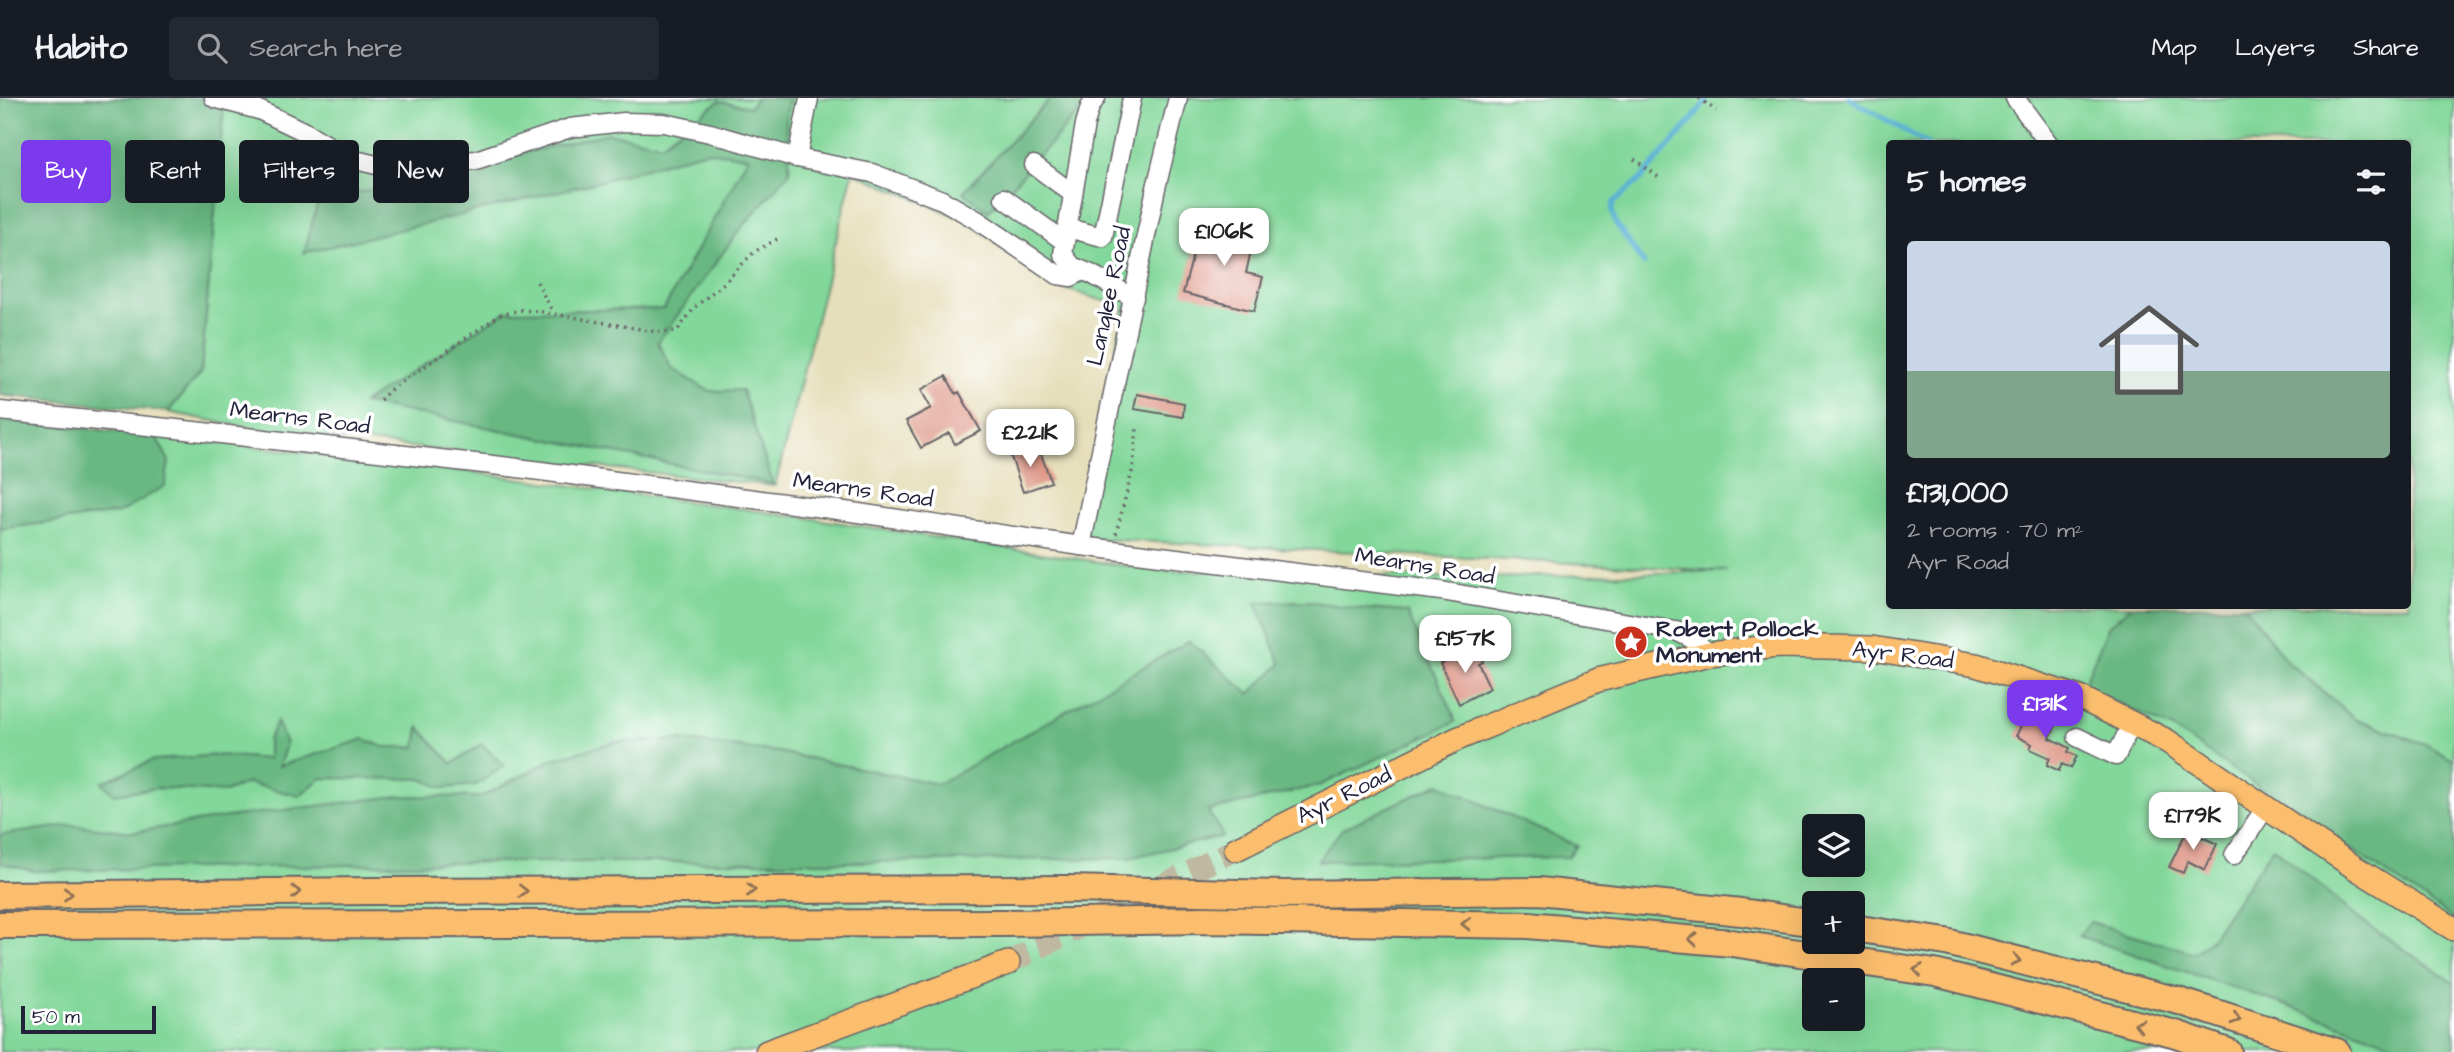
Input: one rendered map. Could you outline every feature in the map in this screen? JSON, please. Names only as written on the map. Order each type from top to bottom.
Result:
[{"type":"highway","points":[[0,895],[1069,889],[1283,894],[1539,891],[1802,921]]},
{"type":"highway","points":[[0,925],[1206,920],[1528,925],[1732,943],[1935,973],[2176,1034],[2228,1052]]},
{"type":"highway","points":[[1865,930],[1946,942],[2179,1001],[2337,1052]]},
{"type":"main road","name":"Ayr Road","points":[[1236,849],[1457,739],[1598,680],[1710,654],[1778,646],[1872,648],[1976,665],[2083,698],[2167,741],[2354,867],[2454,929]]},
{"type":"main road","points":[[767,1052],[1008,963]]},
{"type":"street","points":[[214,98],[259,110],[307,133],[351,159],[385,167],[476,160],[570,128],[624,122],[664,123],[797,158],[872,173],[943,200],[1058,275],[1071,277],[1083,271]]},
{"type":"street","points":[[797,158],[809,98]]},
{"type":"street","points":[[1096,98],[1090,107],[1063,254],[1072,266],[1134,298]]},
{"type":"street","points":[[1004,198],[1066,235],[1103,237],[1132,98]]},
{"type":"street","name":"Langlee Road","points":[[1081,546],[1156,188],[1178,98]]},
{"type":"street","points":[[2015,98],[2046,140]]},
{"type":"street","points":[[1065,134],[1082,145]]},
{"type":"street","points":[[1034,165],[1073,194]]},
{"type":"street","name":"Mearns Road","points":[[0,411],[510,467],[838,510],[1081,546],[1441,591],[1676,631],[1692,639],[1710,654]]},
{"type":"street","points":[[2077,737],[2116,756],[2132,723]]},
{"type":"street","points":[[2234,855],[2266,807]]},
{"type":"path","points":[[1699,98],[1715,110]]},
{"type":"path","points":[[1634,159],[1660,178]]},
{"type":"path","points":[[380,400],[390,390],[500,315],[520,310],[553,313],[657,332],[677,331],[695,307],[726,282],[754,252],[781,237]]},
{"type":"path","points":[[537,282],[553,313]]},
{"type":"path","points":[[1112,550],[1133,468],[1137,428]]},
{"type":"green space","points":[[0,98],[200,98],[224,105],[221,140],[125,140],[125,203],[216,203],[201,372],[168,412],[0,395]]},
{"type":"green space","points":[[200,98],[2454,98],[2454,1052],[0,1052],[0,420],[471,472],[808,518],[1152,570],[1481,578],[1728,571],[1079,538],[1124,307],[1062,288],[963,219],[853,172],[775,486],[264,431],[168,412],[201,372],[216,203],[225,203],[225,140],[221,140],[224,104]]},
{"type":"green space","points":[[756,98],[789,98],[786,120],[790,172],[738,232],[658,342],[671,368],[709,391],[742,390],[773,484],[363,403],[507,311],[664,309],[748,157],[706,151],[597,182],[304,253],[318,203],[359,203],[359,192],[373,189],[373,203],[469,203],[469,166],[608,133],[661,144],[719,101],[750,107]]},
{"type":"green space","points":[[1051,98],[1092,98],[988,212],[963,192]]},
{"type":"green space","points":[[0,420],[155,435],[169,461],[165,486],[119,513],[0,529]]},
{"type":"green space","points":[[1307,601],[1407,612],[1455,722],[1321,785],[1208,811],[1223,836],[1129,858],[864,862],[505,862],[34,871],[0,863],[0,835],[71,825],[134,832],[227,817],[398,796],[481,797],[553,759],[615,742],[680,740],[778,752],[938,784],[1189,641],[1249,694],[1281,664],[1256,602]]},
{"type":"green space","points":[[2128,609],[2247,609],[2285,659],[2354,718],[2425,744],[2454,760],[2454,919],[2175,730],[2083,686],[2109,625]]},
{"type":"green space","points":[[277,721],[286,744],[279,766],[364,739],[384,747],[416,747],[419,727],[452,764],[482,744],[504,766],[476,785],[443,788],[421,779],[321,778],[299,796],[248,783],[225,792],[158,788],[113,794],[102,782],[154,760],[218,755],[268,759],[268,740]]},
{"type":"green space","points":[[1438,784],[1577,846],[1568,857],[1318,861],[1342,829]]},
{"type":"green space","points":[[2273,847],[2359,919],[2454,983],[2454,1052],[2416,1052],[2079,936],[2090,922],[2195,953],[2212,937]]},
{"type":"building","points":[[1230,219],[1247,224],[1242,239],[1253,242],[1246,273],[1263,277],[1254,311],[1183,293],[1200,228],[1226,235]]},
{"type":"building","points":[[946,376],[956,394],[959,392],[981,431],[955,444],[949,433],[921,448],[906,421],[931,408],[921,390]]},
{"type":"building","points":[[1137,394],[1184,403],[1183,417],[1134,409]]},
{"type":"building","points":[[1030,447],[1032,453],[1040,451],[1051,482],[1023,492],[1010,454]]},
{"type":"building","points":[[1475,646],[1482,661],[1478,663],[1490,688],[1459,704],[1440,663]]},
{"type":"building","points":[[2028,711],[2042,717],[2048,715],[2055,718],[2057,723],[2050,738],[2070,748],[2068,752],[2077,756],[2071,768],[2062,764],[2059,771],[2047,765],[2050,758],[2030,749],[2032,744],[2016,736]]},
{"type":"building","points":[[2187,830],[2217,844],[2205,870],[2188,861],[2183,873],[2169,867]]},
{"type":"waterway","points":[[1644,264],[1615,222],[1612,210],[1614,202],[1642,178],[1708,98]]},
{"type":"waterway","points":[[1849,98],[1921,140]]},
{"type":"tunnel","points":[[1008,963],[1236,849]]},
{"type":"place","name":"Robert Pollock Monument","points":[[1631,642]]}]
